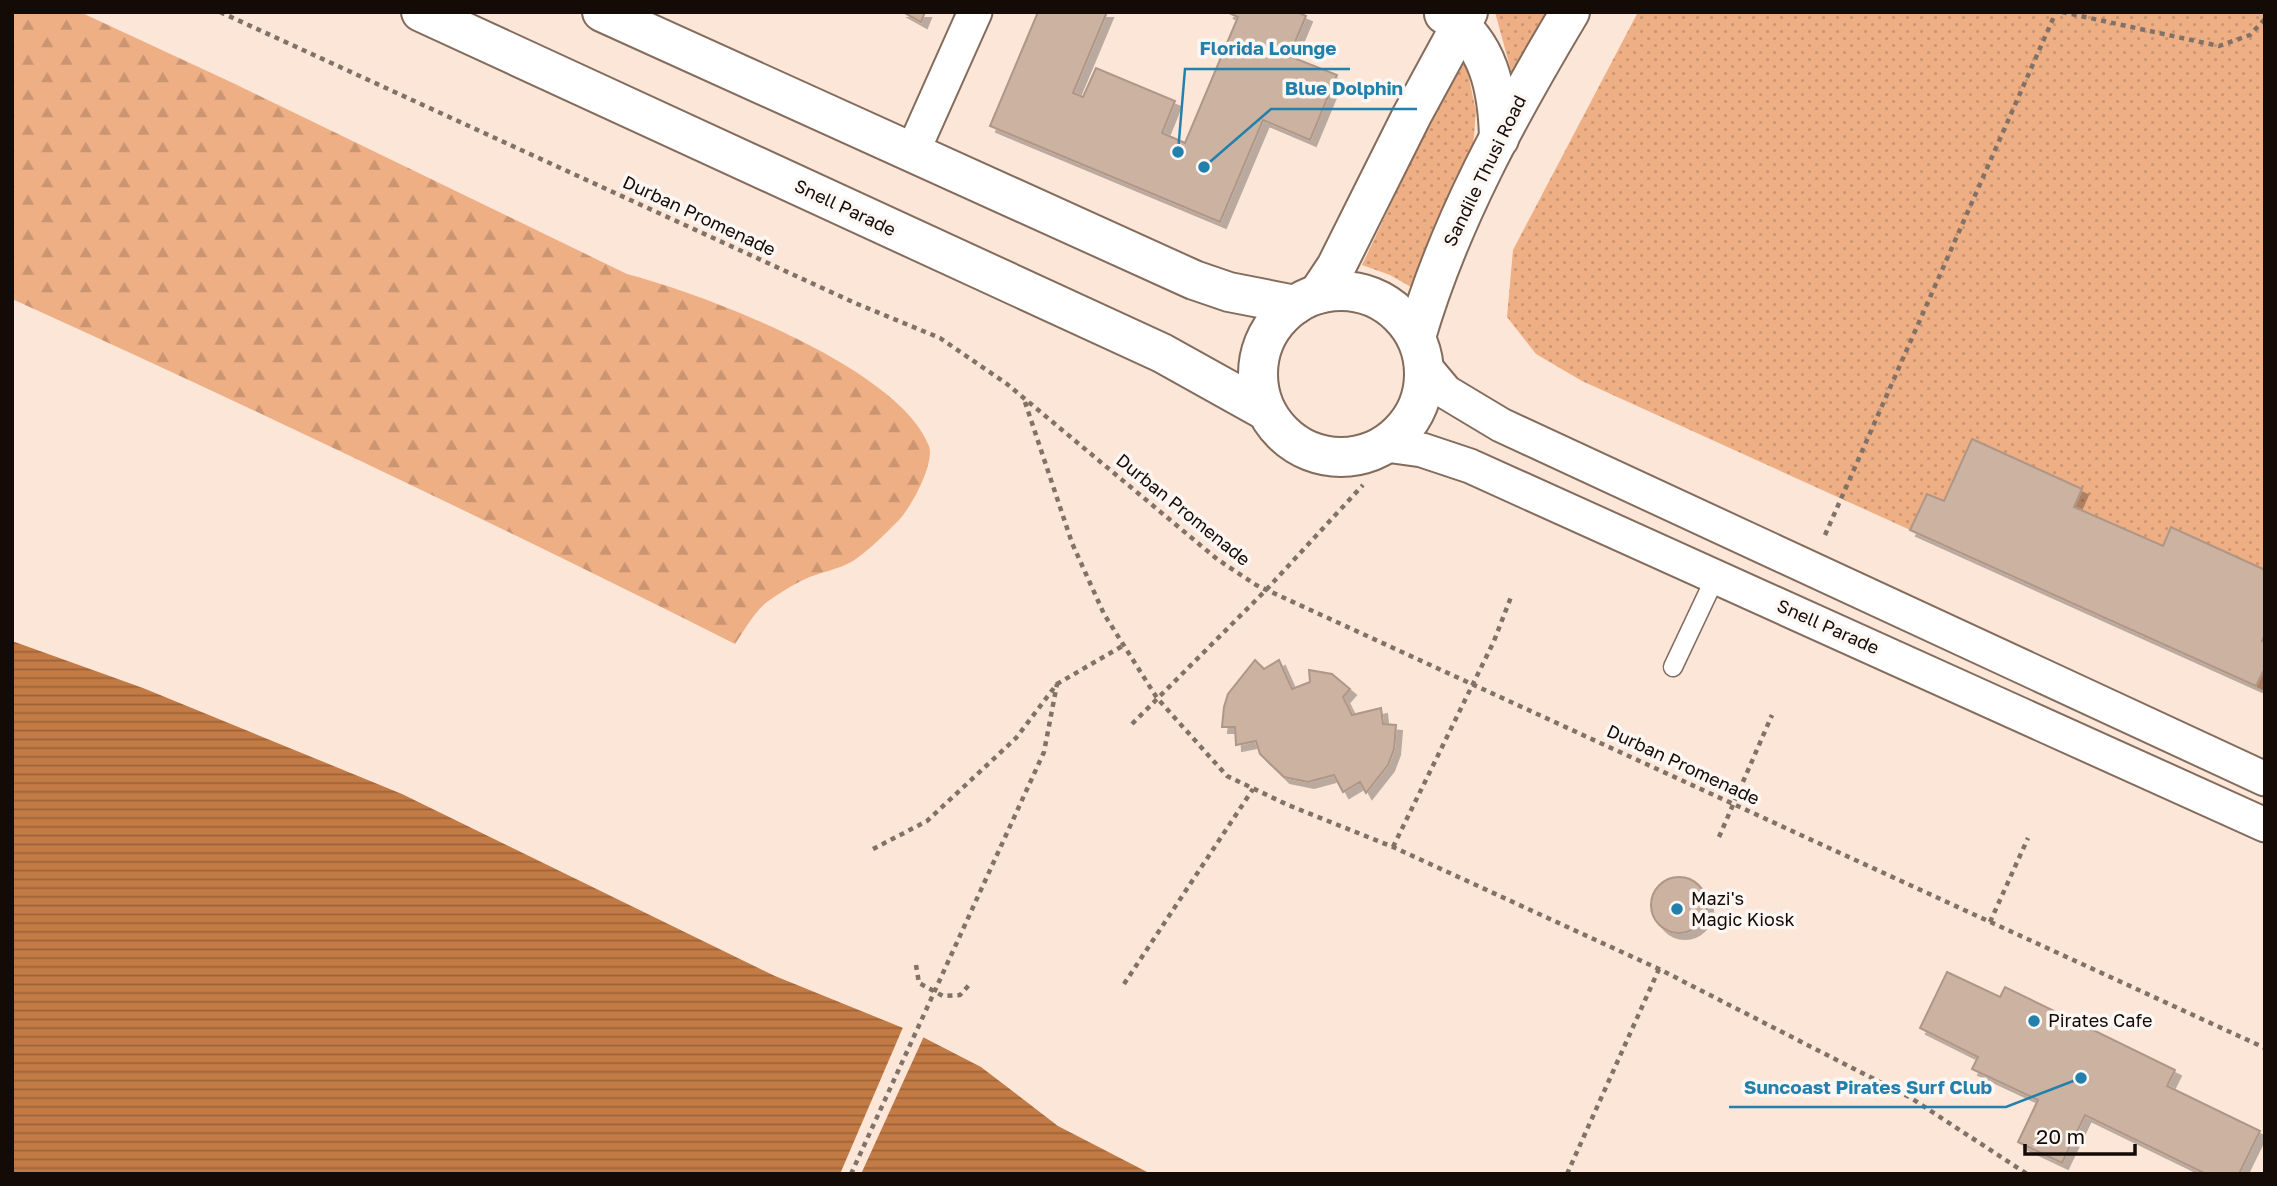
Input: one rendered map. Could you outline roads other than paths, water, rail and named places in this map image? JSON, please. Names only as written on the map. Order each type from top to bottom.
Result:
[{"type":"main road","name":"Snell Parade","points":[[421,12],[1162,353],[1266,411]]},
{"type":"main road","name":"Sandile Thusi Road","points":[[1420,352],[1433,279],[1499,139],[1570,12]]},
{"type":"main road","points":[[603,13],[1194,280],[1229,292],[1306,300],[1347,291],[1375,298],[1392,307],[1420,352],[1424,390],[1416,412],[1403,431],[1386,445],[1357,456],[1328,457],[1291,442],[1276,427],[1259,392],[1261,352],[1280,318],[1306,300],[1336,267],[1457,16]]},
{"type":"main road","points":[[1457,16],[1485,61],[1493,82],[1498,102],[1499,139]]},
{"type":"street","points":[[912,153],[975,12]]},
{"type":"street","points":[[1420,352],[1446,392],[1501,425],[2265,779]]},
{"type":"street","name":"Snell Parade","points":[[1386,445],[1422,450],[1470,466],[2265,825]]},
{"type":"lane","points":[[1673,667],[1716,576]]},
{"type":"place","name":"Florida Lounge","points":[[1178,152]]},
{"type":"place","name":"Blue Dolphin","points":[[1204,167]]},
{"type":"place","name":"Mazi's Magic Kiosk","points":[[1677,909]]},
{"type":"place","name":"Pirates Cafe","points":[[2034,1021]]},
{"type":"place","name":"Suncoast Pirates Surf Club","points":[[2081,1078]]}]
